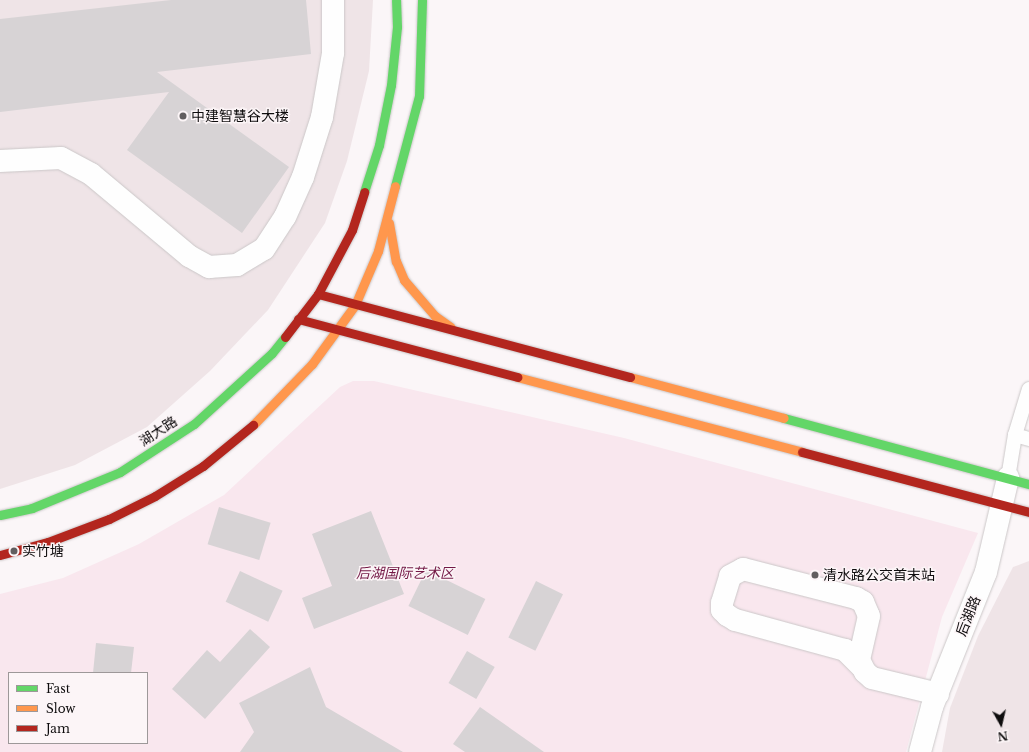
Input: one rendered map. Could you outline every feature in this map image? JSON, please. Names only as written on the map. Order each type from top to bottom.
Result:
[{"type":"main road","name":"湖大路","points":[[0,515],[32,508],[120,472],[188,428],[272,353],[318,294],[352,230],[379,145],[392,85],[397,27],[396,0]]},
{"type":"main road","points":[[312,364],[355,305],[378,251],[419,96],[422,0]]},
{"type":"main road","points":[[388,214],[391,245],[404,280],[435,316],[451,327],[479,339]]},
{"type":"main road","points":[[318,294],[479,339],[1029,484]]},
{"type":"main road","points":[[298,319],[1029,512]]},
{"type":"main road","points":[[0,555],[68,534],[109,519],[155,496],[203,466],[247,431],[326,351],[344,343],[370,341],[394,344]]},
{"type":"street","points":[[0,161],[61,158],[91,174],[189,256],[209,267],[237,265],[264,249],[285,217],[303,177],[322,117],[332,60],[333,0]]},
{"type":"street","name":"后湖路","points":[[920,752],[938,694],[986,572],[1008,478]]},
{"type":"street","points":[[861,666],[859,660],[869,616],[863,602],[856,598],[743,569],[730,576],[722,603],[722,610],[735,620],[845,650],[872,678],[938,694]]},
{"type":"lane","points":[[1008,478],[1015,435],[1029,388]]},
{"type":"lane","points":[[1015,435],[1029,439]]},
{"type":"shaded area","points":[[0,0],[373,0],[369,71],[347,161],[325,223],[268,310],[210,371],[147,427],[75,465],[0,489]]},
{"type":"shaded area","points":[[1029,561],[1029,752],[942,752],[950,708],[978,636],[1013,567]]},
{"type":"green space","name":"后湖国际艺术区","points":[[353,381],[374,381],[624,438],[978,533],[942,617],[906,752],[0,752],[0,594],[63,578],[139,544],[224,495],[340,387]]},
{"type":"building","name":"中建智慧谷大楼","points":[[171,0],[306,0],[311,54],[157,72],[289,167],[242,233],[127,150],[169,92],[0,112],[0,19]]},
{"type":"building","points":[[219,507],[271,523],[259,560],[208,544]]},
{"type":"building","points":[[371,511],[404,594],[314,629],[302,598],[332,586],[312,534]]},
{"type":"building","points":[[426,570],[485,599],[468,635],[408,606]]},
{"type":"building","points":[[240,571],[283,591],[268,622],[226,602]]},
{"type":"building","points":[[536,581],[563,594],[535,651],[508,638]]},
{"type":"building","points":[[250,629],[270,647],[205,719],[172,689],[207,650],[220,662]]},
{"type":"building","points":[[96,643],[134,647],[131,672],[93,672]]},
{"type":"building","points":[[467,651],[495,667],[476,699],[448,683]]},
{"type":"building","points":[[310,667],[326,707],[403,752],[240,752],[254,732],[239,703]]},
{"type":"building","points":[[480,707],[544,752],[465,752],[453,744]]},
{"type":"traffic: fast","points":[[364,192],[379,145],[391,85],[397,27],[396,0]]},
{"type":"traffic: fast","points":[[395,186],[419,96],[422,0]]},
{"type":"traffic: fast","points":[[0,515],[32,508],[120,472],[194,424],[272,353],[285,337]]},
{"type":"traffic: fast","points":[[784,418],[1029,484]]},
{"type":"traffic: slow","points":[[253,425],[312,364],[355,305],[378,251],[395,186]]},
{"type":"traffic: slow","points":[[389,223],[396,261],[404,280],[435,316],[451,327]]},
{"type":"traffic: slow","points":[[517,377],[802,452]]},
{"type":"traffic: slow","points":[[630,377],[784,418]]},
{"type":"traffic: jam","points":[[285,337],[318,294],[352,230],[364,192]]},
{"type":"traffic: jam","points":[[318,294],[630,377]]},
{"type":"traffic: jam","points":[[298,319],[517,377]]},
{"type":"traffic: jam","points":[[0,555],[48,542],[109,519],[155,496],[203,466],[253,425]]},
{"type":"traffic: jam","points":[[802,452],[1029,512]]},
{"type":"place","name":"中建智慧谷大楼","points":[[183,116]]},
{"type":"place","name":"实竹塘","points":[[14,551]]},
{"type":"place","name":"清水路公交首末站","points":[[815,575]]}]
